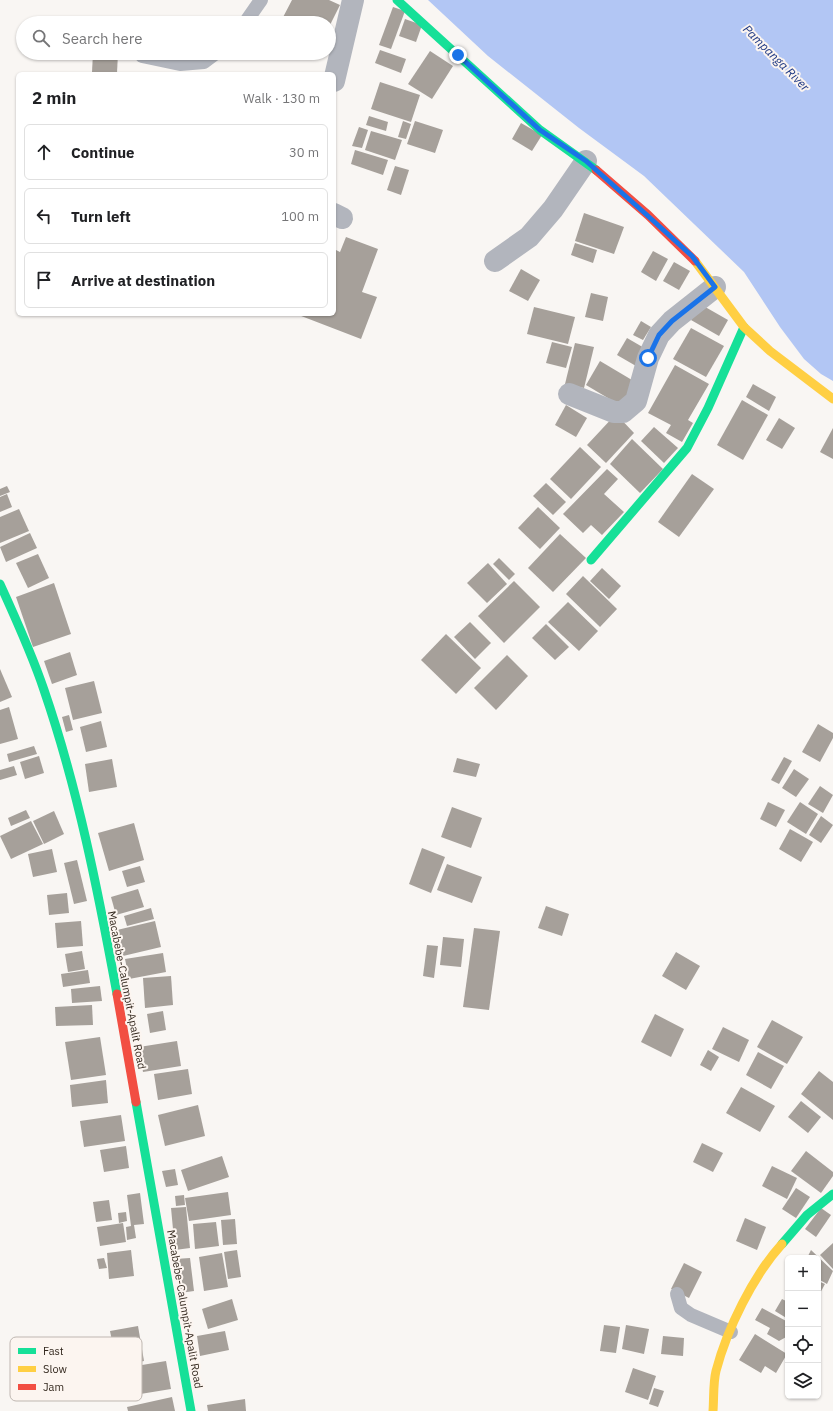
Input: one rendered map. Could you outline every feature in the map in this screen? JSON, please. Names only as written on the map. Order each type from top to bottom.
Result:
[{"type":"street","points":[[336,72],[353,0]]},
{"type":"street","points":[[397,0],[540,130],[586,161],[692,256],[744,327],[770,351],[833,398]]},
{"type":"street","points":[[495,261],[528,237],[553,209],[586,161]]},
{"type":"street","points":[[569,394],[614,412],[623,412],[636,401],[648,358],[659,335],[672,321],[715,287]]},
{"type":"street","points":[[591,560],[687,448],[708,408],[744,327]]},
{"type":"street","name":"Macabebe-Calumpit-Apalit Road","points":[[0,584],[21,625],[67,761],[106,937],[191,1411]]},
{"type":"street","points":[[713,1411],[716,1372],[738,1312],[766,1261],[807,1215],[833,1194]]},
{"type":"lane","points":[[250,16],[261,0]]},
{"type":"lane","points":[[161,60],[180,64],[204,62],[207,60]]},
{"type":"lane","points":[[677,1294],[681,1308],[691,1316],[731,1332]]},
{"type":"water","name":"Pampanga River","points":[[428,0],[833,0],[833,381],[821,374],[804,359],[780,327],[744,272],[644,176],[579,128],[488,56]]},
{"type":"building","points":[[292,0],[329,0],[340,5],[334,16],[284,16]]},
{"type":"building","points":[[393,7],[405,11],[391,49],[379,45]]},
{"type":"building","points":[[405,19],[422,25],[416,42],[399,36]]},
{"type":"building","points":[[380,50],[406,59],[401,73],[375,63]]},
{"type":"building","points":[[430,51],[453,66],[432,99],[408,84]]},
{"type":"building","points":[[93,60],[118,60],[117,72],[92,72]]},
{"type":"building","points":[[380,82],[420,95],[411,122],[371,109]]},
{"type":"building","points":[[369,116],[388,122],[386,131],[366,125]]},
{"type":"building","points":[[403,121],[411,124],[406,139],[398,137]]},
{"type":"building","points":[[415,121],[443,130],[435,153],[407,144]]},
{"type":"building","points":[[521,123],[542,135],[532,151],[512,139]]},
{"type":"building","points":[[359,127],[368,130],[362,148],[352,146]]},
{"type":"building","points":[[371,131],[402,140],[395,160],[365,150]]},
{"type":"building","points":[[355,150],[388,160],[383,175],[351,164]]},
{"type":"building","points":[[395,166],[409,170],[401,195],[387,190]]},
{"type":"building","points":[[584,213],[624,227],[614,254],[575,241]]},
{"type":"building","points":[[346,237],[378,249],[362,292],[377,297],[361,339],[301,316],[336,316],[336,250],[340,252]]},
{"type":"building","points":[[575,243],[597,250],[593,263],[571,255]]},
{"type":"building","points":[[653,251],[668,259],[656,281],[641,272]]},
{"type":"building","points":[[674,262],[690,271],[679,290],[663,281]]},
{"type":"building","points":[[521,269],[540,280],[528,301],[509,291]]},
{"type":"building","points":[[591,293],[608,297],[603,321],[585,317]]},
{"type":"building","points":[[700,304],[728,320],[719,336],[691,320]]},
{"type":"building","points":[[534,307],[575,317],[568,344],[527,334]]},
{"type":"building","points":[[641,321],[651,327],[643,340],[633,335]]},
{"type":"building","points":[[691,328],[724,346],[706,377],[673,359]]},
{"type":"building","points":[[627,338],[646,349],[636,366],[617,355]]},
{"type":"building","points":[[552,342],[572,347],[566,368],[546,363]]},
{"type":"building","points":[[575,343],[594,347],[584,388],[565,384]]},
{"type":"building","points":[[600,361],[637,383],[623,407],[586,385]]},
{"type":"building","points":[[675,365],[709,384],[688,420],[693,423],[682,442],[666,433],[671,425],[648,413]]},
{"type":"building","points":[[753,384],[776,397],[769,411],[746,397]]},
{"type":"building","points":[[742,400],[768,415],[743,460],[717,445]]},
{"type":"building","points":[[566,405],[587,418],[576,437],[555,425]]},
{"type":"building","points":[[616,414],[634,433],[606,463],[587,445]]},
{"type":"building","points":[[779,418],[795,428],[782,449],[766,440]]},
{"type":"building","points":[[654,427],[678,448],[664,463],[641,441]]},
{"type":"building","points":[[833,428],[833,459],[820,452]]},
{"type":"building","points":[[632,439],[663,469],[640,493],[610,464]]},
{"type":"building","points":[[580,447],[601,467],[571,499],[550,479]]},
{"type":"building","points":[[607,469],[618,479],[604,494],[624,512],[602,535],[591,525],[583,533],[563,514]]},
{"type":"building","points":[[692,474],[714,489],[679,537],[658,522]]},
{"type":"building","points":[[546,483],[566,502],[553,515],[533,496]]},
{"type":"building","points":[[7,486],[10,492],[0,496],[0,489]]},
{"type":"building","points":[[7,494],[12,507],[0,512],[0,497]]},
{"type":"building","points":[[538,507],[560,528],[540,549],[518,528]]},
{"type":"building","points":[[19,509],[29,531],[0,543],[0,517]]},
{"type":"building","points":[[30,533],[37,548],[6,562],[0,547]]},
{"type":"building","points":[[560,534],[586,558],[553,592],[528,568]]},
{"type":"building","points":[[38,554],[49,578],[28,588],[16,563]]},
{"type":"building","points":[[499,558],[515,574],[509,580],[493,564]]},
{"type":"building","points":[[488,563],[507,584],[487,603],[467,583]]},
{"type":"building","points":[[602,568],[621,586],[609,599],[590,581]]},
{"type":"building","points":[[583,576],[617,609],[600,627],[566,594]]},
{"type":"building","points":[[514,581],[540,607],[504,643],[478,616]]},
{"type":"building","points":[[54,583],[71,634],[33,647],[16,597]]},
{"type":"building","points":[[568,602],[598,631],[579,651],[548,622]]},
{"type":"building","points":[[470,622],[491,643],[475,659],[454,637]]},
{"type":"building","points":[[546,624],[569,647],[555,660],[532,638]]},
{"type":"building","points":[[446,634],[481,668],[456,694],[421,660]]},
{"type":"building","points":[[70,652],[77,675],[52,684],[44,661]]},
{"type":"building","points":[[507,655],[528,676],[496,710],[474,688]]},
{"type":"building","points":[[0,669],[12,697],[0,702]]},
{"type":"building","points":[[94,681],[102,713],[73,720],[65,688]]},
{"type":"building","points":[[9,707],[18,739],[0,744],[0,710]]},
{"type":"building","points":[[69,715],[73,730],[66,732],[62,717]]},
{"type":"building","points":[[101,721],[107,747],[86,752],[80,727]]},
{"type":"building","points":[[818,724],[833,733],[833,738],[820,762],[802,752]]},
{"type":"building","points":[[34,746],[37,754],[9,762],[7,754]]},
{"type":"building","points":[[39,756],[44,773],[25,779],[20,762]]},
{"type":"building","points":[[784,757],[792,761],[779,784],[771,780]]},
{"type":"building","points":[[457,758],[480,764],[476,777],[453,772]]},
{"type":"building","points":[[112,759],[117,787],[89,792],[85,764]]},
{"type":"building","points":[[14,766],[17,775],[0,780],[0,770]]},
{"type":"building","points":[[794,769],[809,779],[796,797],[782,788]]},
{"type":"building","points":[[820,786],[833,795],[823,813],[808,804]]},
{"type":"building","points":[[768,802],[785,810],[776,827],[760,819]]},
{"type":"building","points":[[800,802],[818,814],[806,834],[787,822]]},
{"type":"building","points":[[452,807],[482,818],[471,848],[441,837]]},
{"type":"building","points":[[26,810],[30,818],[11,826],[8,818]]},
{"type":"building","points":[[54,811],[64,834],[44,844],[33,821]]},
{"type":"building","points":[[821,816],[833,825],[821,843],[809,835]]},
{"type":"building","points":[[31,821],[43,844],[11,859],[0,836]]},
{"type":"building","points":[[134,823],[144,860],[109,871],[98,833]]},
{"type":"building","points":[[790,829],[813,842],[801,862],[779,849]]},
{"type":"building","points":[[422,848],[445,857],[431,893],[409,884]]},
{"type":"building","points":[[52,849],[57,872],[33,877],[28,854]]},
{"type":"building","points":[[77,860],[87,901],[74,904],[64,863]]},
{"type":"building","points":[[447,864],[482,877],[472,903],[437,890]]},
{"type":"building","points":[[140,866],[145,882],[127,887],[122,871]]},
{"type":"building","points":[[138,889],[144,907],[116,915],[111,897]]},
{"type":"building","points":[[67,893],[69,913],[49,915],[47,895]]},
{"type":"building","points":[[546,906],[569,914],[562,936],[538,928]]},
{"type":"building","points":[[151,908],[154,919],[127,926],[124,916]]},
{"type":"building","points":[[81,921],[83,946],[57,948],[55,923]]},
{"type":"building","points":[[155,921],[161,947],[123,956],[117,930]]},
{"type":"building","points":[[474,928],[500,931],[489,1010],[463,1007]]},
{"type":"building","points":[[443,937],[464,939],[461,967],[440,965]]},
{"type":"building","points":[[427,945],[438,946],[434,978],[423,976]]},
{"type":"building","points":[[82,951],[85,969],[68,972],[65,954]]},
{"type":"building","points":[[676,952],[700,966],[686,990],[662,976]]},
{"type":"building","points":[[163,953],[166,972],[129,979],[125,959]]},
{"type":"building","points":[[88,970],[90,983],[63,987],[61,974]]},
{"type":"building","points":[[171,976],[173,1005],[145,1008],[143,978]]},
{"type":"building","points":[[100,986],[102,1001],[72,1003],[71,989]]},
{"type":"building","points":[[92,1005],[93,1025],[56,1026],[55,1007]]},
{"type":"building","points":[[163,1011],[166,1030],[150,1033],[147,1014]]},
{"type":"building","points":[[655,1014],[684,1029],[671,1057],[641,1042]]},
{"type":"building","points":[[772,1020],[803,1037],[787,1064],[757,1047]]},
{"type":"building","points":[[723,1027],[749,1040],[739,1062],[712,1049]]},
{"type":"building","points":[[100,1037],[106,1075],[71,1080],[65,1042]]},
{"type":"building","points":[[177,1041],[181,1066],[143,1072],[139,1047]]},
{"type":"building","points":[[708,1050],[719,1057],[711,1071],[700,1065]]},
{"type":"building","points":[[758,1052],[784,1066],[771,1089],[746,1075]]},
{"type":"building","points":[[188,1069],[192,1094],[158,1100],[154,1074]]},
{"type":"building","points":[[819,1071],[833,1082],[833,1120],[801,1094]]},
{"type":"building","points":[[106,1080],[108,1103],[72,1107],[70,1085]]},
{"type":"building","points":[[741,1087],[775,1106],[760,1132],[726,1113]]},
{"type":"building","points":[[801,1101],[821,1117],[808,1133],[788,1117]]},
{"type":"building","points":[[198,1105],[205,1136],[165,1146],[158,1115]]},
{"type":"building","points":[[121,1115],[125,1141],[84,1147],[80,1121]]},
{"type":"building","points":[[702,1143],[723,1153],[713,1172],[693,1162]]},
{"type":"building","points":[[126,1146],[129,1168],[104,1172],[100,1150]]},
{"type":"building","points":[[806,1151],[833,1172],[833,1176],[821,1193],[791,1171]]},
{"type":"building","points":[[222,1156],[229,1177],[188,1191],[181,1170]]},
{"type":"building","points":[[772,1166],[797,1178],[787,1199],[762,1186]]},
{"type":"building","points":[[175,1169],[178,1185],[166,1187],[162,1171]]},
{"type":"building","points":[[796,1188],[810,1197],[796,1218],[782,1209]]},
{"type":"building","points":[[228,1192],[231,1215],[189,1221],[185,1198]]},
{"type":"building","points":[[140,1193],[144,1224],[134,1225],[136,1238],[127,1240],[126,1227],[131,1226],[127,1195]]},
{"type":"building","points":[[184,1195],[185,1205],[176,1206],[175,1196]]},
{"type":"building","points":[[109,1200],[112,1220],[96,1222],[93,1202]]},
{"type":"building","points":[[186,1207],[190,1248],[175,1250],[171,1208]]},
{"type":"building","points":[[821,1208],[831,1215],[816,1237],[805,1229]]},
{"type":"building","points":[[126,1212],[127,1221],[119,1223],[118,1213]]},
{"type":"building","points":[[745,1218],[766,1227],[757,1250],[736,1241]]},
{"type":"building","points":[[235,1219],[237,1244],[223,1245],[221,1220]]},
{"type":"building","points":[[216,1222],[219,1246],[195,1249],[193,1224]]},
{"type":"building","points":[[123,1223],[126,1242],[100,1246],[97,1227]]},
{"type":"building","points":[[833,1243],[833,1269],[821,1255]]},
{"type":"building","points":[[131,1250],[134,1276],[109,1279],[107,1253]]},
{"type":"building","points":[[237,1250],[241,1277],[228,1279],[224,1252]]},
{"type":"building","points":[[811,1250],[816,1255],[808,1255]]},
{"type":"building","points":[[222,1253],[228,1287],[204,1291],[199,1257]]},
{"type":"building","points":[[104,1258],[107,1268],[99,1269],[97,1259]]},
{"type":"building","points":[[190,1258],[194,1291],[180,1293],[175,1259]]},
{"type":"building","points":[[821,1260],[833,1271],[827,1284],[821,1281]]},
{"type":"building","points":[[684,1263],[702,1272],[689,1298],[671,1289]]},
{"type":"building","points":[[821,1282],[825,1284],[821,1291]]},
{"type":"building","points":[[232,1299],[238,1320],[208,1329],[202,1309]]},
{"type":"building","points":[[782,1299],[785,1300],[785,1317],[775,1311]]},
{"type":"building","points":[[762,1308],[785,1320],[785,1338],[779,1341],[767,1334],[770,1328],[755,1320]]},
{"type":"building","points":[[604,1325],[620,1327],[616,1353],[600,1351]]},
{"type":"building","points":[[626,1325],[649,1329],[644,1354],[622,1349]]},
{"type":"building","points":[[138,1326],[140,1337],[111,1337],[110,1331]]},
{"type":"building","points":[[225,1331],[229,1350],[200,1356],[197,1336]]},
{"type":"building","points":[[755,1334],[785,1353],[785,1357],[776,1373],[765,1366],[761,1373],[739,1360]]},
{"type":"building","points":[[663,1336],[684,1338],[683,1356],[661,1354]]},
{"type":"building","points":[[142,1349],[144,1361],[142,1361]]},
{"type":"building","points":[[166,1361],[171,1389],[142,1394],[142,1365]]},
{"type":"building","points":[[633,1368],[656,1376],[648,1400],[625,1392]]},
{"type":"building","points":[[654,1388],[664,1391],[658,1407],[649,1404]]},
{"type":"building","points":[[172,1397],[175,1411],[128,1411],[127,1407]]},
{"type":"building","points":[[245,1399],[246,1411],[208,1411],[207,1405]]},
{"type":"traffic: fast","points":[[397,0],[540,130],[596,170]]},
{"type":"traffic: fast","points":[[591,560],[687,448],[708,408],[744,327]]},
{"type":"traffic: fast","points":[[0,584],[24,637],[39,677],[67,765],[95,879],[117,994]]},
{"type":"traffic: fast","points":[[136,1102],[191,1411]]},
{"type":"traffic: fast","points":[[782,1244],[807,1215],[833,1194]]},
{"type":"traffic: slow","points":[[695,261],[744,327],[770,351],[833,399]]},
{"type":"traffic: slow","points":[[713,1411],[716,1371],[734,1321],[751,1287],[771,1257],[782,1244]]},
{"type":"traffic: jam","points":[[596,170],[648,215],[695,261]]},
{"type":"traffic: jam","points":[[117,994],[136,1102]]},
{"type":"route","points":[[458,55],[540,130],[586,161],[648,216],[692,256],[715,287],[672,321],[659,335],[648,358]]}]
